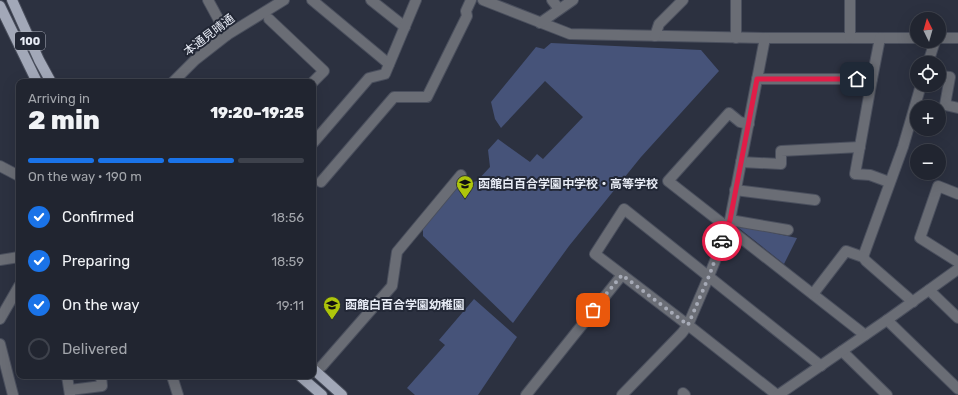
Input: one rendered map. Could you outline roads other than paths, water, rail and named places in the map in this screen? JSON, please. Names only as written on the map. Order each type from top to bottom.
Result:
[{"type":"main road","name":"100","points":[[12,0],[48,79]]},
{"type":"main road","name":"100","points":[[0,6],[36,79]]},
{"type":"main road","points":[[317,367],[342,395]]},
{"type":"main road","points":[[303,379],[322,395]]},
{"type":"street","points":[[208,0],[227,35]]},
{"type":"street","points":[[312,0],[389,64]]},
{"type":"street","points":[[371,0],[405,27]]},
{"type":"street","points":[[316,140],[369,78],[385,74],[416,0]]},
{"type":"street","points":[[321,182],[394,98],[427,97],[467,16],[466,11],[471,0]]},
{"type":"street","points":[[482,0],[570,34],[736,38],[910,38]]},
{"type":"street","points":[[552,0],[560,9]]},
{"type":"street","points":[[540,23],[573,0]]},
{"type":"street","points":[[655,36],[658,24],[683,0]]},
{"type":"street","points":[[736,0],[736,38]]},
{"type":"street","points":[[850,0],[850,38]]},
{"type":"street","name":"本通見晴通","points":[[176,79],[194,60],[227,35],[277,2]]},
{"type":"street","points":[[269,19],[324,71],[316,79]]},
{"type":"street","points":[[622,395],[688,325],[709,276],[729,224],[765,38]]},
{"type":"street","points":[[880,38],[856,174],[870,175],[889,182]]},
{"type":"street","points":[[946,38],[958,38]]},
{"type":"street","points":[[946,77],[950,77],[946,105],[958,108]]},
{"type":"street","points":[[757,79],[872,79]]},
{"type":"street","points":[[863,257],[903,146],[919,92]]},
{"type":"street","points":[[748,124],[740,122],[729,113],[668,181],[729,224],[865,335]]},
{"type":"street","points":[[741,162],[781,164],[780,151],[860,147]]},
{"type":"street","points":[[0,166],[16,174]]},
{"type":"street","points":[[317,367],[392,286],[397,252],[461,175]]},
{"type":"street","points":[[958,194],[938,186],[920,238],[958,262]]},
{"type":"street","points":[[735,190],[815,200]]},
{"type":"street","points":[[822,366],[624,209],[595,254],[778,395],[822,366],[958,269]]},
{"type":"street","points":[[729,224],[788,230]]},
{"type":"street","points":[[813,294],[846,251],[863,257],[913,302]]},
{"type":"street","points":[[0,260],[16,257]]},
{"type":"street","points":[[526,395],[622,275]]},
{"type":"street","points":[[929,290],[958,318]]},
{"type":"street","points":[[0,319],[16,291]]},
{"type":"street","points":[[887,320],[958,389]]},
{"type":"street","points":[[0,344],[13,395]]},
{"type":"street","points":[[842,351],[887,395]]},
{"type":"street","points":[[68,379],[70,392],[102,386],[101,379]]},
{"type":"street","points":[[173,379],[178,395]]},
{"type":"place","name":"函館白百合学園中学校・高等学校","points":[[465,199]]},
{"type":"place","name":"函館白百合学園幼稚園","points":[[332,320]]}]
